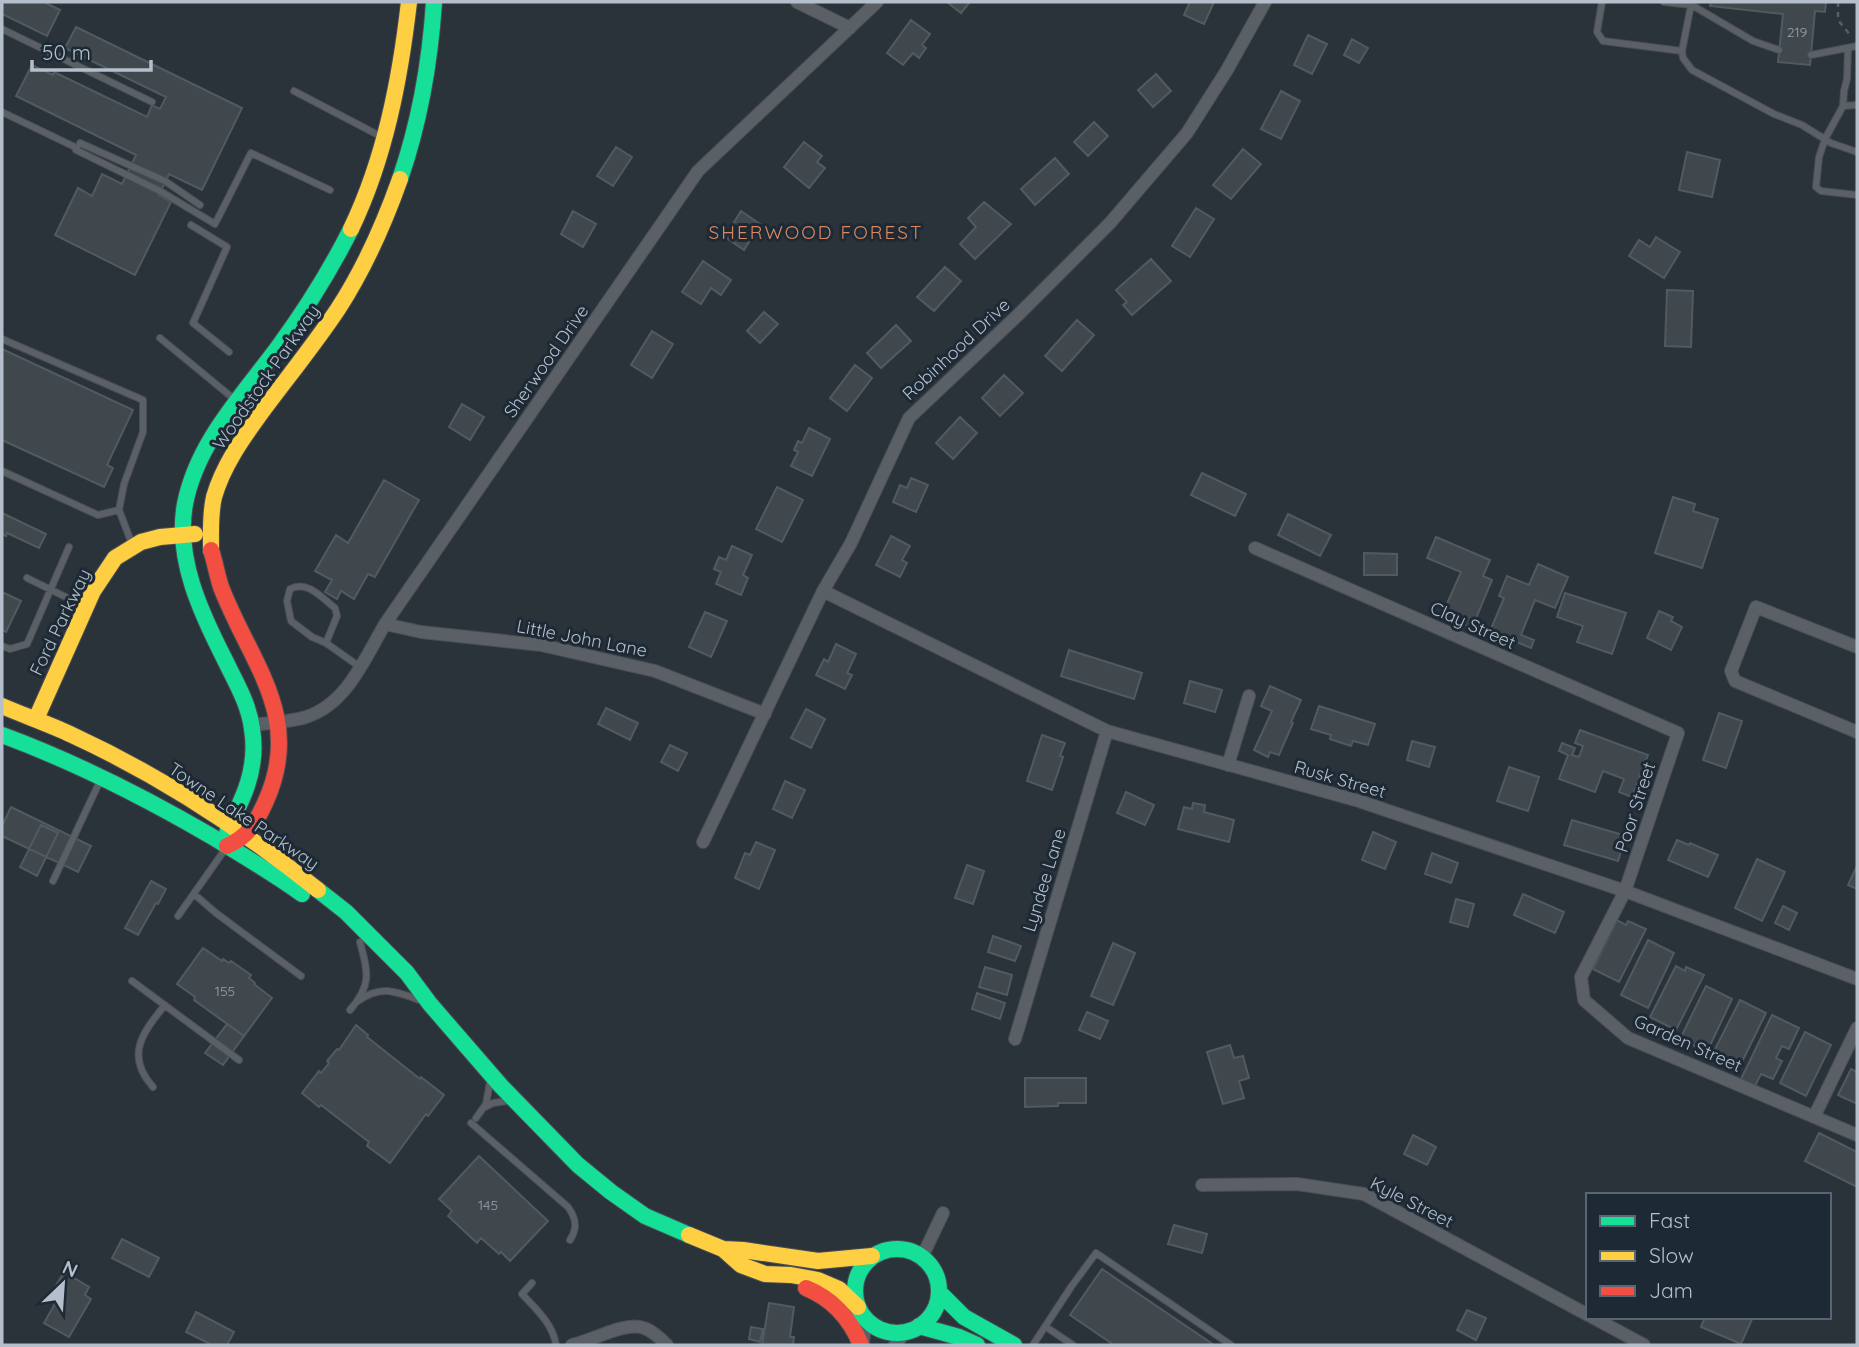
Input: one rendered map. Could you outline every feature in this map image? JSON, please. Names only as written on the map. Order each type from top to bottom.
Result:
[{"type":"main road","name":"Woodstock Parkway","points":[[227,846],[228,824],[239,806],[253,761],[252,725],[240,691],[192,587],[185,562],[184,509],[195,471],[214,433],[303,311],[339,253],[356,216],[384,138],[401,66],[409,2]]},
{"type":"main road","name":"Woodstock Parkway","points":[[227,846],[245,836],[265,804],[278,769],[280,747],[275,702],[219,580],[212,557],[211,513],[216,491],[237,448],[340,306],[381,227],[410,146],[420,108],[428,71],[435,2]]},
{"type":"main road","name":"Ford Parkway","points":[[36,719],[93,591],[115,558],[141,542],[160,537],[210,534]]},
{"type":"main road","name":"Towne Lake Parkway","points":[[2,706],[108,752],[228,824],[311,884],[345,912],[407,973],[430,1004],[490,1073],[578,1165],[633,1208],[645,1216],[723,1250],[741,1265],[765,1274],[818,1280],[839,1289],[862,1313]]},
{"type":"main road","name":"Towne Lake Parkway","points":[[2,735],[51,752],[103,776],[156,804],[282,879],[306,896],[430,1004]]},
{"type":"main road","points":[[197,804],[227,801],[249,776]]},
{"type":"main road","points":[[912,1329],[930,1317],[939,1292],[937,1279],[922,1257],[898,1248],[884,1250],[872,1256],[856,1278],[854,1292],[862,1313],[877,1328],[891,1332],[912,1329],[959,1337],[977,1345]]},
{"type":"main road","name":"Towne Lake Parkway","points":[[723,1250],[739,1249],[804,1260],[847,1260],[872,1256]]},
{"type":"main road","points":[[765,1274],[821,1293],[845,1315],[862,1345]]},
{"type":"main road","points":[[939,1292],[951,1308],[971,1323],[1014,1345]]},
{"type":"street","points":[[797,2],[850,28]]},
{"type":"street","name":"Sherwood Drive","points":[[252,725],[306,717],[345,691],[386,624],[698,171],[877,2]]},
{"type":"street","name":"Robinhood Drive","points":[[703,842],[823,591],[851,543],[909,418],[1110,223],[1187,133],[1227,70],[1265,2]]},
{"type":"street","name":"Clay Street","points":[[1255,548],[1678,733]]},
{"type":"street","name":"Rusk Street","points":[[823,591],[1107,730],[1359,801],[1625,891],[1857,979]]},
{"type":"street","points":[[1857,647],[1756,607],[1731,671],[1735,681],[1857,732]]},
{"type":"street","name":"Little John Lane","points":[[386,624],[421,632],[541,645],[655,671],[765,714]]},
{"type":"street","points":[[1228,765],[1249,696]]},
{"type":"street","name":"Lyndee Lane","points":[[1015,1039],[1107,730]]},
{"type":"street","name":"Poor Street","points":[[1625,891],[1678,733]]},
{"type":"street","name":"Garden Street","points":[[1625,891],[1581,977],[1584,1000],[1628,1038],[1857,1135]]},
{"type":"street","points":[[1814,1117],[1857,1028]]},
{"type":"street","name":"Kyle Street","points":[[1202,1185],[1297,1184],[1364,1195],[1586,1314]]},
{"type":"street","points":[[922,1257],[943,1213]]},
{"type":"street","points":[[862,1313],[862,1345]]},
{"type":"street","name":"Kyle Street","points":[[1596,1319],[1644,1345]]},
{"type":"street","points":[[572,1345],[630,1326],[643,1327],[667,1345]]},
{"type":"street","points":[[895,1345],[912,1329]]},
{"type":"lane","points":[[1602,2],[1597,32],[1603,41],[1682,51]]},
{"type":"lane","points":[[1664,2],[1690,3],[1752,41],[1779,50]]},
{"type":"lane","points":[[1690,3],[1682,51],[1683,58],[1692,70],[1774,114],[1802,125],[1831,143],[1857,152]]},
{"type":"lane","points":[[2,29],[152,102]]},
{"type":"lane","points":[[1811,55],[1857,46]]},
{"type":"lane","points":[[1848,48],[1843,106],[1825,139],[1819,157],[1816,187],[1821,191],[1857,195]]},
{"type":"lane","points":[[293,92],[384,138]]},
{"type":"lane","points":[[1843,106],[1857,105]]},
{"type":"lane","points":[[2,112],[77,147],[215,224],[251,153],[330,190]]},
{"type":"lane","points":[[77,147],[165,181],[200,205]]},
{"type":"lane","points":[[191,225],[227,247],[193,323],[229,352]]},
{"type":"lane","points":[[160,338],[237,401]]},
{"type":"lane","points":[[2,339],[143,400],[143,432],[124,484],[118,510],[133,546]]},
{"type":"lane","points":[[2,471],[98,515],[118,510]]},
{"type":"lane","points":[[2,646],[10,649],[27,644],[69,547]]},
{"type":"lane","points":[[27,578],[86,607]]},
{"type":"lane","points":[[326,643],[337,617],[335,608],[308,587],[298,585],[290,589],[287,601],[291,621],[360,667]]},
{"type":"lane","points":[[52,881],[103,776]]},
{"type":"lane","points":[[178,916],[227,846]]},
{"type":"lane","points":[[194,894],[216,914],[301,976]]},
{"type":"lane","points":[[358,1001],[367,981],[360,942]]},
{"type":"lane","points":[[132,981],[239,1060]]},
{"type":"lane","points":[[350,1010],[358,1001],[373,992],[383,990],[430,1004]]},
{"type":"lane","points":[[153,1087],[142,1073],[138,1051],[146,1030],[165,1005]]},
{"type":"lane","points":[[483,1109],[490,1087],[490,1073]]},
{"type":"lane","points":[[516,1102],[493,1103],[473,1120],[573,1213],[576,1225],[570,1240]]},
{"type":"lane","points":[[1033,1345],[1096,1253],[1231,1345]]},
{"type":"lane","points":[[532,1283],[522,1294],[548,1322],[556,1345]]},
{"type":"lane","points":[[1046,1327],[1073,1345]]},
{"type":"path","points":[[1838,2],[1838,20],[1852,38]]},
{"type":"building","points":[[2,2],[44,2],[60,10],[47,36],[2,14]]},
{"type":"building","points":[[947,2],[970,2],[961,13]]},
{"type":"building","points":[[1190,2],[1214,2],[1204,24],[1184,15]]},
{"type":"building","points":[[1711,2],[1826,2],[1825,12],[1815,11],[1810,65],[1778,62],[1783,14],[1710,6]]},
{"type":"building","points":[[911,20],[930,34],[922,45],[926,48],[919,58],[913,53],[903,65],[887,53]]},
{"type":"building","points":[[76,27],[242,108],[202,190],[169,174],[159,195],[171,202],[135,275],[55,235],[78,188],[92,196],[102,174],[122,184],[136,155],[16,96],[32,65],[53,75],[54,72],[147,117],[152,105],[160,109],[166,97],[65,48]]},
{"type":"building","points":[[1308,35],[1327,44],[1312,74],[1294,65]]},
{"type":"building","points":[[1352,39],[1368,48],[1359,63],[1344,55]]},
{"type":"building","points":[[1156,74],[1171,91],[1153,107],[1138,90]]},
{"type":"building","points":[[1281,91],[1300,101],[1281,139],[1261,129]]},
{"type":"building","points":[[1094,122],[1108,136],[1088,156],[1074,142]]},
{"type":"building","points":[[804,142],[822,156],[817,162],[825,168],[809,188],[784,167]]},
{"type":"building","points":[[616,147],[632,157],[613,186],[597,176]]},
{"type":"building","points":[[1243,149],[1261,164],[1231,199],[1213,185]]},
{"type":"building","points":[[1687,152],[1720,160],[1712,197],[1679,190]]},
{"type":"building","points":[[1055,158],[1069,174],[1035,205],[1021,189]]},
{"type":"building","points":[[984,202],[1011,224],[975,259],[960,244],[976,227],[968,218]]},
{"type":"building","points":[[1196,208],[1214,219],[1190,257],[1172,246]]},
{"type":"building","points":[[573,211],[596,224],[583,247],[561,234]]},
{"type":"building","points":[[741,211],[760,224],[744,250],[725,237]]},
{"type":"building","points":[[1656,237],[1680,252],[1664,278],[1629,256],[1639,240],[1650,247]]},
{"type":"building","points":[[1151,259],[1171,281],[1132,315],[1123,305],[1127,302],[1116,290]]},
{"type":"building","points":[[703,261],[731,280],[721,295],[711,288],[701,304],[682,292]]},
{"type":"building","points":[[945,267],[961,281],[934,311],[917,297]]},
{"type":"building","points":[[1667,290],[1693,291],[1691,347],[1665,346]]},
{"type":"building","points":[[764,312],[778,324],[760,343],[747,331]]},
{"type":"building","points":[[1077,320],[1094,335],[1062,371],[1045,356]]},
{"type":"building","points":[[896,325],[911,341],[881,368],[867,353]]},
{"type":"building","points":[[652,331],[673,344],[652,378],[631,365]]},
{"type":"building","points":[[2,349],[133,410],[107,465],[113,468],[104,487],[2,440]]},
{"type":"building","points":[[855,365],[872,378],[847,411],[830,398]]},
{"type":"building","points":[[1004,375],[1023,393],[1000,416],[982,398]]},
{"type":"building","points":[[462,404],[484,417],[470,440],[449,427]]},
{"type":"building","points":[[960,417],[977,433],[953,459],[936,443]]},
{"type":"building","points":[[809,428],[830,439],[812,476],[791,466],[798,452],[794,450],[798,441],[802,443]]},
{"type":"building","points":[[1202,473],[1246,494],[1235,516],[1191,495]]},
{"type":"building","points":[[911,478],[928,485],[916,512],[893,502],[900,485],[907,488]]},
{"type":"building","points":[[384,480],[419,500],[375,577],[368,574],[354,599],[341,591],[337,599],[325,592],[332,580],[315,571],[336,535],[348,543]]},
{"type":"building","points":[[777,487],[803,500],[782,542],[756,529]]},
{"type":"building","points":[[1673,497],[1695,504],[1693,511],[1718,519],[1702,568],[1655,553]]},
{"type":"building","points":[[2,513],[46,534],[39,548],[7,533],[6,536],[2,534]]},
{"type":"building","points":[[1288,514],[1331,535],[1320,556],[1278,535]]},
{"type":"building","points":[[891,536],[910,546],[902,560],[907,563],[900,577],[876,565]]},
{"type":"building","points":[[1436,537],[1490,560],[1483,576],[1492,580],[1472,628],[1442,615],[1461,572],[1427,558]]},
{"type":"building","points":[[732,546],[752,555],[743,575],[748,578],[741,595],[716,584],[721,572],[714,569],[719,557],[726,560]]},
{"type":"building","points":[[1364,553],[1397,554],[1397,575],[1364,575]]},
{"type":"building","points":[[1538,564],[1568,577],[1555,608],[1535,600],[1521,635],[1534,640],[1531,648],[1490,631],[1504,598],[1499,596],[1507,576],[1529,585]]},
{"type":"building","points":[[2,592],[21,601],[6,632],[2,630]]},
{"type":"building","points":[[1565,593],[1626,613],[1612,654],[1577,642],[1583,626],[1557,617]]},
{"type":"building","points":[[1659,611],[1673,617],[1671,621],[1682,627],[1671,650],[1647,638]]},
{"type":"building","points":[[705,612],[727,621],[711,657],[689,647]]},
{"type":"building","points":[[836,644],[856,654],[847,673],[852,675],[845,689],[816,675],[824,659],[828,662]]},
{"type":"building","points":[[1069,650],[1142,673],[1134,699],[1061,676]]},
{"type":"building","points":[[1190,681],[1222,690],[1215,712],[1184,703]]},
{"type":"building","points":[[1270,686],[1301,700],[1279,755],[1270,752],[1268,757],[1254,750],[1272,711],[1261,706]]},
{"type":"building","points":[[1319,706],[1375,724],[1368,745],[1353,741],[1351,746],[1330,739],[1331,735],[1311,729]]},
{"type":"building","points":[[606,708],[638,723],[630,740],[598,724]]},
{"type":"building","points":[[806,709],[825,719],[811,748],[791,738]]},
{"type":"building","points":[[1719,713],[1742,721],[1726,768],[1703,760]]},
{"type":"building","points":[[1580,730],[1648,755],[1632,797],[1619,792],[1624,779],[1603,771],[1595,792],[1559,779],[1568,755],[1559,751],[1562,743],[1575,748],[1572,755],[1579,757],[1583,746],[1575,743]]},
{"type":"building","points":[[1042,735],[1065,743],[1052,790],[1027,781]]},
{"type":"building","points":[[1412,741],[1435,747],[1429,767],[1407,760]]},
{"type":"building","points":[[670,745],[687,753],[678,771],[661,762]]},
{"type":"building","points":[[1509,767],[1539,777],[1528,811],[1497,801]]},
{"type":"building","points":[[785,781],[805,790],[792,818],[773,809]]},
{"type":"building","points":[[1126,792],[1154,805],[1145,825],[1117,813]]},
{"type":"building","points":[[1193,803],[1205,805],[1204,812],[1234,820],[1229,842],[1178,829],[1184,807],[1192,809]]},
{"type":"building","points":[[11,807],[91,846],[78,872],[2,836],[2,826]]},
{"type":"building","points":[[1572,820],[1626,836],[1618,861],[1564,845]]},
{"type":"building","points":[[41,825],[58,833],[37,876],[20,867]]},
{"type":"building","points":[[1373,832],[1396,842],[1385,869],[1362,860]]},
{"type":"building","points":[[1677,840],[1718,855],[1708,877],[1668,860]]},
{"type":"building","points":[[756,842],[775,850],[759,889],[735,878],[745,853],[750,855]]},
{"type":"building","points":[[1432,853],[1458,863],[1451,883],[1425,874]]},
{"type":"building","points":[[1757,859],[1785,872],[1762,921],[1735,908]]},
{"type":"building","points":[[967,865],[984,871],[973,904],[955,898]]},
{"type":"building","points":[[1857,869],[1857,889],[1848,885]]},
{"type":"building","points":[[151,881],[166,889],[138,935],[125,928]]},
{"type":"building","points":[[1523,894],[1564,912],[1555,933],[1514,915]]},
{"type":"building","points":[[1456,899],[1474,904],[1468,927],[1450,922]]},
{"type":"building","points":[[1783,906],[1797,913],[1789,930],[1775,923]]},
{"type":"building","points":[[1617,920],[1626,925],[1628,921],[1646,929],[1619,982],[1593,969]]},
{"type":"building","points":[[993,936],[1021,946],[1015,961],[988,952]]},
{"type":"building","points":[[1648,940],[1674,953],[1648,1008],[1621,995]]},
{"type":"building","points":[[1113,943],[1135,953],[1113,1005],[1091,996]]},
{"type":"building","points":[[203,948],[222,961],[231,961],[251,975],[249,978],[254,984],[272,998],[244,1036],[194,1000],[195,997],[177,984]]},
{"type":"building","points":[[1676,966],[1685,971],[1686,967],[1704,975],[1676,1030],[1650,1017]]},
{"type":"building","points":[[985,967],[1012,975],[1007,995],[979,987]]},
{"type":"building","points":[[1706,986],[1732,999],[1707,1052],[1680,1039]]},
{"type":"building","points":[[977,993],[1005,1003],[1000,1019],[972,1009]]},
{"type":"building","points":[[1740,1000],[1766,1013],[1739,1068],[1712,1055]]},
{"type":"building","points":[[1087,1012],[1108,1021],[1100,1039],[1079,1030]]},
{"type":"building","points":[[1772,1015],[1799,1028],[1789,1049],[1782,1046],[1776,1058],[1782,1061],[1773,1079],[1761,1074],[1755,1086],[1741,1079]]},
{"type":"building","points":[[227,1024],[244,1036],[223,1065],[205,1053]]},
{"type":"building","points":[[356,1025],[367,1037],[444,1095],[428,1116],[426,1114],[390,1163],[367,1146],[369,1142],[302,1093],[329,1063],[327,1061],[339,1050]]},
{"type":"building","points":[[1805,1032],[1831,1045],[1806,1096],[1780,1083]]},
{"type":"building","points":[[1230,1045],[1234,1058],[1243,1056],[1249,1078],[1239,1081],[1244,1098],[1223,1104],[1207,1052]]},
{"type":"building","points":[[1851,1069],[1857,1072],[1857,1104],[1838,1095]]},
{"type":"building","points":[[1025,1078],[1086,1078],[1086,1103],[1025,1107]]},
{"type":"building","points":[[1819,1133],[1857,1152],[1857,1187],[1805,1161]]},
{"type":"building","points":[[1413,1135],[1436,1147],[1427,1165],[1404,1154]]},
{"type":"building","points":[[479,1156],[548,1221],[510,1261],[481,1238],[477,1243],[448,1216],[452,1211],[439,1199]]},
{"type":"building","points":[[1174,1225],[1207,1234],[1202,1253],[1168,1244]]},
{"type":"building","points":[[122,1239],[159,1258],[149,1277],[112,1258]]},
{"type":"building","points":[[1102,1269],[1214,1345],[1114,1345],[1070,1315]]},
{"type":"building","points":[[64,1272],[89,1287],[85,1295],[91,1299],[69,1337],[44,1323],[57,1300],[50,1296]]},
{"type":"building","points":[[769,1303],[794,1307],[790,1337],[794,1337],[793,1345],[762,1345]]},
{"type":"building","points":[[1467,1310],[1486,1318],[1476,1340],[1457,1330]]},
{"type":"building","points":[[196,1312],[234,1332],[227,1345],[212,1345],[186,1332]]},
{"type":"building","points":[[1704,1319],[1752,1319],[1741,1344],[1701,1327]]},
{"type":"building","points":[[751,1327],[763,1329],[760,1342],[749,1339]]},
{"type":"traffic: fast","points":[[400,179],[423,92],[434,2]]},
{"type":"traffic: fast","points":[[227,835],[250,775],[253,757],[252,729],[238,685],[207,623],[192,585],[184,545],[185,504],[200,460],[223,420],[299,318],[351,229]]},
{"type":"traffic: fast","points":[[2,735],[109,781],[160,808],[246,857],[302,894]]},
{"type":"traffic: fast","points":[[318,890],[346,912],[407,973],[430,1004],[501,1086],[578,1165],[645,1216],[689,1235]]},
{"type":"traffic: fast","points":[[897,1249],[913,1252],[927,1261],[936,1275],[939,1291],[936,1307],[927,1321],[913,1330],[897,1333],[881,1330],[867,1321],[858,1307],[855,1291],[858,1275],[867,1261],[881,1252],[897,1249]]},
{"type":"traffic: fast","points":[[939,1292],[964,1317],[1014,1345]]},
{"type":"traffic: fast","points":[[919,1326],[977,1345]]},
{"type":"traffic: slow","points":[[351,229],[382,147],[401,60],[409,2]]},
{"type":"traffic: slow","points":[[211,550],[214,497],[228,464],[254,423],[338,309],[373,246],[400,179]]},
{"type":"traffic: slow","points":[[36,719],[93,591],[115,558],[141,542],[160,537],[195,534]]},
{"type":"traffic: slow","points":[[2,706],[72,735],[168,786],[230,825],[318,890]]},
{"type":"traffic: slow","points":[[689,1235],[723,1249],[741,1265],[765,1274],[818,1280],[839,1289],[858,1307]]},
{"type":"traffic: slow","points":[[723,1249],[818,1261],[872,1256]]},
{"type":"traffic: jam","points":[[211,550],[221,587],[269,691],[279,744],[276,772],[261,811],[246,834],[227,846]]},
{"type":"traffic: jam","points":[[806,1288],[816,1292],[839,1310],[852,1326],[861,1345]]},
{"type":"district","name":"SHERWOOD FOREST","points":[[816,232]]}]
